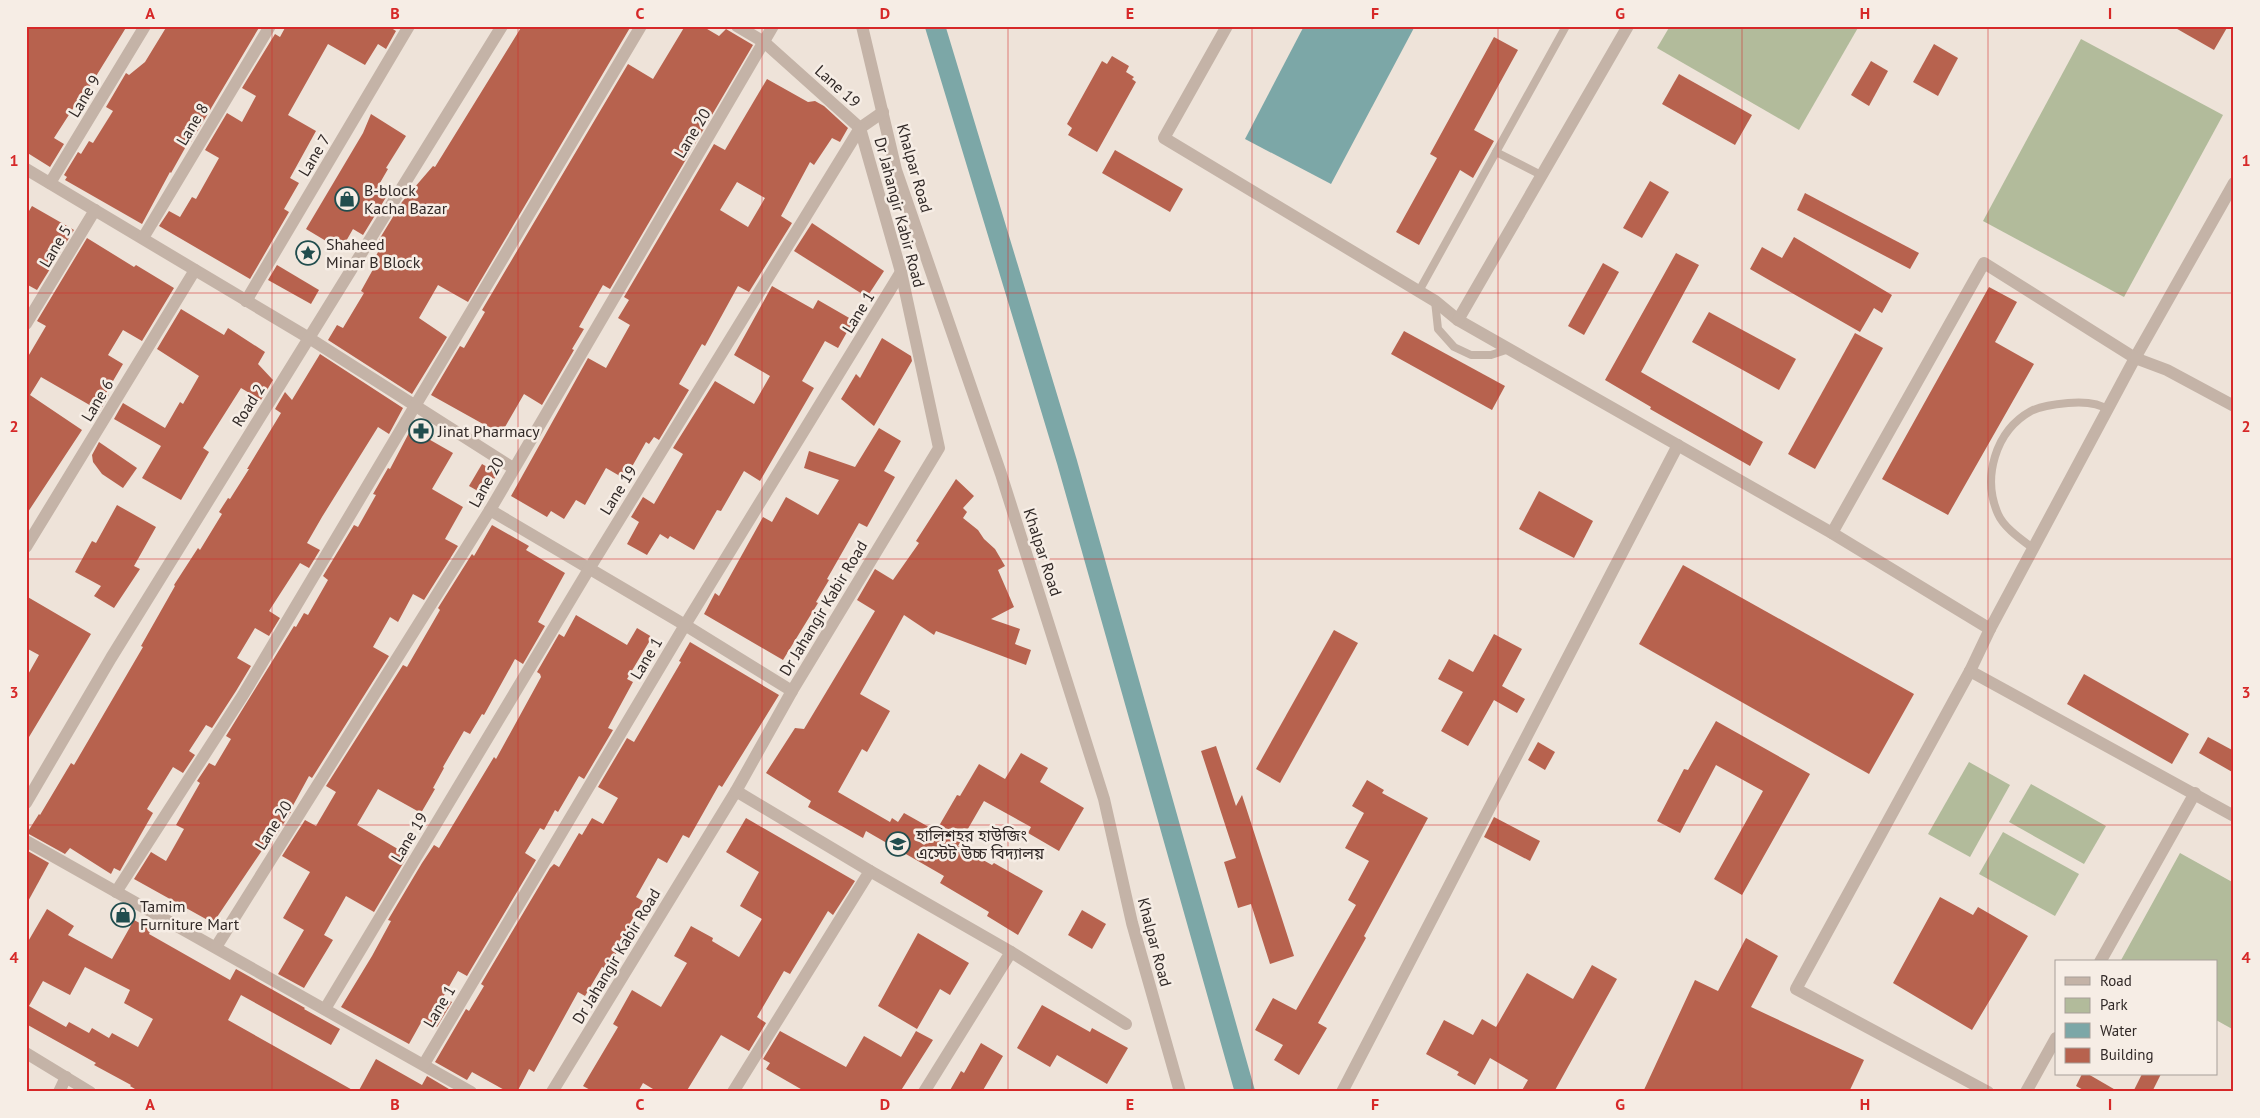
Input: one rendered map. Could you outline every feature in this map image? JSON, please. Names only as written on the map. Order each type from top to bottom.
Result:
[{"type":"street","name":"Lane 9","points":[[50,183],[145,26]]},
{"type":"street","name":"Lane 8","points":[[143,238],[270,26]]},
{"type":"street","name":"Lane 7","points":[[246,301],[409,26]]},
{"type":"street","name":"Road 2","points":[[26,803],[111,658],[502,26]]},
{"type":"street","points":[[116,892],[243,695],[641,26]]},
{"type":"street","name":"Lane 19","points":[[325,1008],[589,569],[860,128],[764,42],[738,26]]},
{"type":"street","name":"Lane 20","points":[[216,947],[490,510],[773,26]]},
{"type":"street","name":"Khalpar Road","points":[[862,26],[896,170],[1001,474],[1104,799],[1132,923],[1180,1092]]},
{"type":"street","points":[[1227,26],[1164,138],[1419,291],[1435,301],[1458,320],[1832,533],[1990,629]]},
{"type":"street","points":[[1458,320],[1628,26]]},
{"type":"street","name":"Dr Jahangir Kabir Road","points":[[552,1092],[736,791],[792,692],[939,448],[901,272],[860,128],[882,112]]},
{"type":"street","points":[[26,169],[309,338],[513,468]]},
{"type":"street","points":[[1988,1092],[1796,989],[1970,671],[1990,629],[2135,358],[2234,183]]},
{"type":"street","name":"Lane 5","points":[[26,324],[96,210]]},
{"type":"street","points":[[1832,533],[1984,263],[2135,358],[2167,370],[2234,406]]},
{"type":"street","name":"Lane 6","points":[[26,547],[195,270]]},
{"type":"street","name":"Lane 1","points":[[424,1064],[685,625],[901,272]]},
{"type":"street","points":[[1342,1092],[1678,445]]},
{"type":"street","points":[[490,510],[685,625],[792,692]]},
{"type":"street","points":[[1970,671],[2234,816]]},
{"type":"street","points":[[736,791],[870,872],[1011,952],[1126,1024]]},
{"type":"street","points":[[2101,960],[2195,793]]},
{"type":"street","points":[[26,841],[471,1092]]},
{"type":"street","points":[[733,1092],[870,872]]},
{"type":"street","points":[[924,1092],[1011,952]]},
{"type":"street","points":[[2026,1092],[2055,1040]]},
{"type":"street","points":[[26,1053],[90,1092]]},
{"type":"street","points":[[59,1092],[66,1077]]},
{"type":"lane","points":[[1419,291],[1566,26]]},
{"type":"lane","points":[[1496,152],[1542,176]]},
{"type":"lane","points":[[1435,301],[1438,328],[1454,347],[1471,355],[1491,355],[1509,349]]},
{"type":"lane","points":[[2034,549],[2016,535],[1999,516],[1991,487],[1993,464],[1998,446],[2012,426],[2032,411],[2077,402],[2104,406],[2108,410]]},
{"type":"green space","points":[[1670,26],[1859,26],[1799,130],[1657,48]]},
{"type":"green space","points":[[2081,39],[2223,115],[2124,297],[1983,221]]},
{"type":"green space","points":[[1969,762],[2010,785],[1970,857],[1928,834]]},
{"type":"green space","points":[[2031,784],[2106,826],[2084,864],[2009,822]]},
{"type":"green space","points":[[2003,832],[2079,874],[2055,916],[1979,874]]},
{"type":"green space","points":[[2180,853],[2234,883],[2234,1030],[2218,1021],[2218,960],[2121,960]]},
{"type":"water","points":[[1304,26],[1415,26],[1331,184],[1245,139]]},
{"type":"building","points":[[26,26],[127,26],[85,94],[83,93],[54,138],[64,144],[50,167],[26,152]]},
{"type":"building","points":[[167,26],[260,26],[191,142],[189,141],[170,172],[142,224],[65,180],[67,177],[64,175],[78,152],[81,154],[89,141],[93,143],[113,111],[106,107],[126,73],[129,75],[145,62]]},
{"type":"building","points":[[286,26],[388,26],[396,31],[386,49],[378,44],[365,65],[328,44],[288,115],[316,131],[290,178],[299,183],[284,209],[289,212],[250,279],[159,226],[169,211],[180,217],[192,197],[196,199],[219,158],[205,150],[227,113],[242,122],[256,96],[242,88],[275,34],[280,37]]},
{"type":"building","points":[[522,26],[631,26],[468,302],[438,285],[419,318],[447,337],[412,394],[328,340],[337,325],[343,328],[364,293],[361,291],[376,264],[373,262],[381,246],[377,243],[402,202],[433,166],[435,167]]},
{"type":"building","points":[[685,26],[702,26],[719,36],[726,29],[753,45],[610,289],[603,285],[579,327],[584,329],[572,349],[574,350],[542,405],[524,394],[501,434],[431,395],[460,346],[464,348],[485,312],[482,310],[628,64],[653,79]]},
{"type":"building","points":[[2172,26],[2228,26],[2214,50]]},
{"type":"building","points":[[1494,37],[1518,50],[1474,130],[1494,141],[1473,178],[1460,170],[1419,245],[1396,232],[1437,158],[1430,154]]},
{"type":"building","points":[[1934,44],[1958,58],[1938,96],[1913,82]]},
{"type":"building","points":[[1112,56],[1129,66],[1126,72],[1134,77],[1132,79],[1136,82],[1097,152],[1068,135],[1072,128],[1067,124],[1102,61],[1107,64]]},
{"type":"building","points":[[1871,61],[1888,71],[1869,106],[1851,95]]},
{"type":"building","points":[[1679,74],[1752,115],[1735,145],[1662,104]]},
{"type":"building","points":[[767,79],[808,102],[815,101],[824,106],[848,128],[840,142],[832,138],[814,165],[810,162],[781,216],[792,223],[749,292],[738,286],[705,346],[702,344],[679,384],[689,390],[659,440],[654,437],[649,444],[646,442],[625,479],[606,468],[585,505],[576,500],[564,519],[551,511],[547,517],[511,496],[588,358],[606,368],[630,325],[618,318],[629,300],[624,297],[714,144],[725,150]],"holes":[[[737,182],[765,198],[748,227],[720,210]]]},
{"type":"building","name":"B-block Kacha Bazar","points":[[371,114],[406,136],[386,168],[388,169],[377,188],[388,194],[363,235],[353,229],[341,250],[306,229],[363,133]]},
{"type":"building","points":[[1115,150],[1183,189],[1170,212],[1102,173]]},
{"type":"building","points":[[1650,181],[1669,192],[1642,238],[1623,228]]},
{"type":"building","points":[[1805,193],[1919,253],[1910,269],[1797,210]]},
{"type":"building","points":[[32,206],[74,230],[37,290],[26,284],[26,216]]},
{"type":"building","points":[[812,223],[884,271],[867,297],[794,251]]},
{"type":"building","points":[[1794,237],[1892,295],[1882,313],[1874,308],[1860,332],[1750,269],[1762,247],[1782,258]]},
{"type":"building","points":[[87,238],[134,267],[136,265],[174,288],[142,341],[123,330],[108,355],[123,364],[106,393],[109,395],[100,411],[41,377],[30,395],[82,430],[26,515],[26,360],[46,326],[37,321]]},
{"type":"building","points":[[1676,253],[1699,265],[1641,372],[1763,442],[1750,466],[1650,409],[1651,407],[1605,380]]},
{"type":"building","points":[[1603,263],[1619,272],[1584,335],[1568,326]]},
{"type":"building","points":[[277,265],[319,290],[311,304],[268,280]]},
{"type":"building","points":[[772,286],[813,309],[818,300],[851,319],[851,325],[838,348],[825,341],[802,381],[814,388],[760,481],[744,471],[721,511],[717,510],[694,550],[670,536],[668,539],[660,534],[647,555],[627,544],[639,522],[631,517],[643,497],[654,504],[683,454],[673,448],[715,381],[754,404],[770,376],[734,355]]},
{"type":"building","points":[[1989,287],[2017,302],[1995,342],[2034,364],[1948,515],[1882,479]]},
{"type":"building","points":[[181,309],[224,335],[228,328],[265,352],[258,364],[273,380],[261,400],[241,388],[203,448],[209,452],[181,500],[142,478],[161,446],[114,419],[123,403],[165,428],[180,402],[183,404],[199,376],[157,349]]},
{"type":"building","points":[[1709,312],[1796,359],[1779,390],[1692,342]]},
{"type":"building","points":[[1404,331],[1505,386],[1492,410],[1391,354]]},
{"type":"building","points":[[1855,333],[1883,348],[1815,469],[1788,454]]},
{"type":"building","points":[[882,338],[911,356],[912,361],[874,426],[841,399],[856,374],[860,378]]},
{"type":"building","points":[[320,354],[403,408],[389,434],[378,427],[322,517],[307,543],[320,550],[309,568],[300,563],[269,611],[280,618],[269,636],[255,628],[237,658],[251,666],[236,691],[212,728],[206,725],[189,751],[195,755],[183,773],[173,767],[147,809],[153,813],[120,871],[114,868],[111,874],[70,848],[65,854],[27,833],[71,763],[74,765],[143,647],[141,646],[174,585],[198,548],[200,550],[222,514],[219,512],[228,498],[230,499],[249,469],[247,469],[281,413],[275,409],[285,392],[292,400]]},
{"type":"building","points":[[879,428],[901,441],[884,471],[895,477],[867,527],[859,523],[827,579],[829,580],[816,602],[818,603],[783,660],[704,614],[715,593],[719,596],[763,517],[772,522],[786,497],[818,515],[839,480],[804,468],[809,451],[855,467]]},
{"type":"building","points":[[411,429],[453,453],[432,489],[463,507],[445,539],[458,546],[424,600],[413,594],[398,622],[390,617],[373,647],[389,656],[312,778],[309,776],[291,812],[268,848],[265,846],[213,923],[134,879],[151,852],[166,861],[184,829],[176,825],[200,783],[197,781],[209,763],[215,766],[231,739],[226,736],[294,626],[296,627],[304,613],[308,615],[328,580],[323,576],[354,525],[358,527],[376,495],[373,494],[388,468],[390,469]]},
{"type":"building","points":[[99,442],[137,468],[123,488],[102,474],[93,462],[92,455]]},
{"type":"building","points":[[482,464],[498,473],[485,495],[469,486]]},
{"type":"building","points":[[956,479],[974,496],[963,508],[967,512],[963,518],[978,530],[984,539],[995,549],[1005,566],[998,570],[1014,607],[991,619],[1020,629],[1015,644],[1031,650],[1026,665],[936,631],[934,635],[904,615],[860,694],[890,711],[867,752],[862,749],[838,792],[890,822],[892,818],[898,822],[904,813],[936,831],[957,795],[960,796],[979,764],[1005,779],[1021,753],[1048,768],[1040,782],[1084,808],[1059,851],[1028,833],[1031,827],[984,801],[958,846],[992,865],[994,863],[1043,891],[1018,935],[987,916],[989,912],[940,883],[944,876],[866,831],[863,838],[808,807],[811,801],[766,773],[795,728],[804,729],[875,611],[857,600],[875,569],[893,580],[919,543],[916,541]]},
{"type":"building","points":[[1539,491],[1593,521],[1574,558],[1519,529]]},
{"type":"building","points":[[117,505],[156,527],[134,566],[140,569],[114,608],[94,596],[101,586],[75,572],[92,541],[96,543]]},
{"type":"building","points":[[492,525],[529,546],[526,550],[565,573],[538,622],[545,626],[523,664],[515,659],[484,715],[482,714],[470,734],[464,731],[443,767],[433,788],[435,789],[421,813],[378,789],[357,825],[408,855],[374,912],[346,896],[324,935],[333,940],[304,988],[278,974],[304,930],[283,918],[310,872],[282,856],[305,820],[316,826],[336,792],[326,786],[403,665],[407,667],[440,610],[438,608],[472,554],[474,556]]},
{"type":"building","points":[[1683,565],[1914,694],[1869,774],[1639,644]]},
{"type":"building","points":[[26,596],[91,634],[26,742],[26,678],[39,655],[26,648]]},
{"type":"building","points":[[576,615],[627,645],[637,628],[652,637],[627,679],[633,682],[608,728],[613,730],[584,779],[579,776],[558,812],[555,810],[544,830],[540,828],[525,853],[536,860],[467,976],[458,971],[443,997],[452,1002],[437,1027],[423,1019],[409,1044],[341,1007],[372,956],[391,921],[388,920],[422,863],[434,845],[439,848],[494,757],[496,759],[541,677],[537,672],[559,634],[564,637]]},
{"type":"building","points":[[1334,630],[1358,643],[1280,783],[1256,769]]},
{"type":"building","points":[[1494,634],[1522,649],[1502,686],[1525,699],[1517,713],[1494,700],[1468,746],[1441,731],[1463,692],[1438,679],[1449,659],[1473,672]]},
{"type":"building","points":[[690,642],[779,695],[722,787],[719,785],[689,838],[683,835],[667,863],[658,858],[636,897],[643,901],[615,949],[618,950],[607,969],[602,967],[585,996],[578,992],[534,1072],[529,1069],[517,1092],[508,1092],[472,1072],[467,1080],[435,1062],[466,1009],[469,1011],[484,986],[481,984],[550,868],[554,864],[559,867],[579,833],[582,835],[592,818],[603,824],[618,798],[598,787],[627,738],[634,742],[681,662],[679,661]]},
{"type":"building","points":[[2084,674],[2189,734],[2172,764],[2067,704]]},
{"type":"building","points":[[1716,721],[1810,774],[1742,895],[1714,879],[1763,791],[1716,765],[1680,833],[1657,821],[1684,769],[1688,770]]},
{"type":"building","points":[[2208,737],[2234,751],[2234,773],[2199,753]]},
{"type":"building","points":[[1538,742],[1555,752],[1545,770],[1528,760]]},
{"type":"building","points":[[1216,746],[1236,806],[1242,795],[1294,956],[1270,964],[1251,904],[1238,908],[1224,862],[1236,858],[1201,751]]},
{"type":"building","points":[[1367,780],[1384,790],[1382,793],[1428,818],[1364,936],[1366,938],[1318,1023],[1327,1028],[1299,1075],[1274,1060],[1283,1045],[1255,1030],[1273,998],[1296,1010],[1356,905],[1348,900],[1369,861],[1345,848],[1364,813],[1352,806]]},
{"type":"building","points":[[1494,817],[1540,841],[1530,861],[1484,837]]},
{"type":"building","points":[[746,818],[855,881],[833,915],[828,911],[790,974],[784,971],[757,1017],[766,1023],[749,1051],[721,1035],[686,1092],[658,1092],[643,1083],[638,1092],[594,1092],[583,1086],[618,1027],[613,1024],[632,990],[661,1007],[687,963],[674,956],[691,926],[713,938],[712,941],[739,957],[762,919],[740,906],[759,872],[726,852]]},
{"type":"building","points":[[26,850],[49,863],[26,905]]},
{"type":"building","points":[[1940,897],[1973,915],[1978,907],[2028,936],[1972,1030],[1893,983]]},
{"type":"building","points":[[47,909],[74,926],[68,935],[112,959],[134,920],[151,929],[149,934],[230,980],[236,969],[340,1029],[331,1045],[241,995],[228,1020],[356,1092],[140,1092],[94,1065],[96,1063],[26,1024],[26,945]],"holes":[[[85,967],[130,990],[124,1003],[153,1019],[138,1047],[112,1033],[109,1038],[92,1028],[89,1033],[69,1022],[66,1027],[29,1006],[43,981],[70,995]]]},
{"type":"building","points":[[1082,910],[1106,924],[1092,949],[1068,935]]},
{"type":"building","points":[[918,933],[969,963],[950,995],[940,989],[917,1029],[878,1006]]},
{"type":"building","points":[[1746,938],[1778,956],[1751,1007],[1864,1060],[1849,1092],[1643,1092],[1695,980],[1718,991]]},
{"type":"building","points":[[1592,965],[1617,979],[1554,1092],[1521,1092],[1528,1080],[1490,1058],[1475,1085],[1457,1075],[1459,1072],[1426,1054],[1444,1020],[1473,1035],[1482,1019],[1496,1027],[1527,973],[1573,999]]},
{"type":"building","points":[[1042,1005],[1090,1032],[1092,1028],[1128,1048],[1107,1084],[1057,1055],[1050,1067],[1017,1048]]},
{"type":"building","points":[[780,1031],[846,1067],[864,1036],[901,1057],[916,1031],[933,1040],[900,1092],[806,1092],[766,1069],[770,1063],[763,1059]]},
{"type":"building","points":[[981,1043],[1003,1056],[982,1092],[949,1092],[961,1071],[964,1073]]},
{"type":"building","points":[[376,1059],[422,1085],[427,1076],[454,1092],[358,1092]]},
{"type":"building","points":[[2081,1076],[2091,1076],[2119,1092],[2087,1092],[2076,1086]]},
{"type":"building","points":[[2141,1076],[2160,1076],[2152,1092],[2133,1092]]},
{"type":"waterway","points":[[935,26],[1067,462],[1245,1092]]},
{"type":"place","name":"B-block Kacha Bazar","points":[[347,199]]},
{"type":"place","name":"Shaheed Minar B Block","points":[[308,253]]},
{"type":"place","name":"Jinat Pharmacy","points":[[421,431]]},
{"type":"place","name":"হালিশহর হাউজিং এস্টেট উচ্চ বিদ্যালয়","points":[[898,844]]},
{"type":"place","name":"Tamim Furniture Mart","points":[[123,915]]}]
